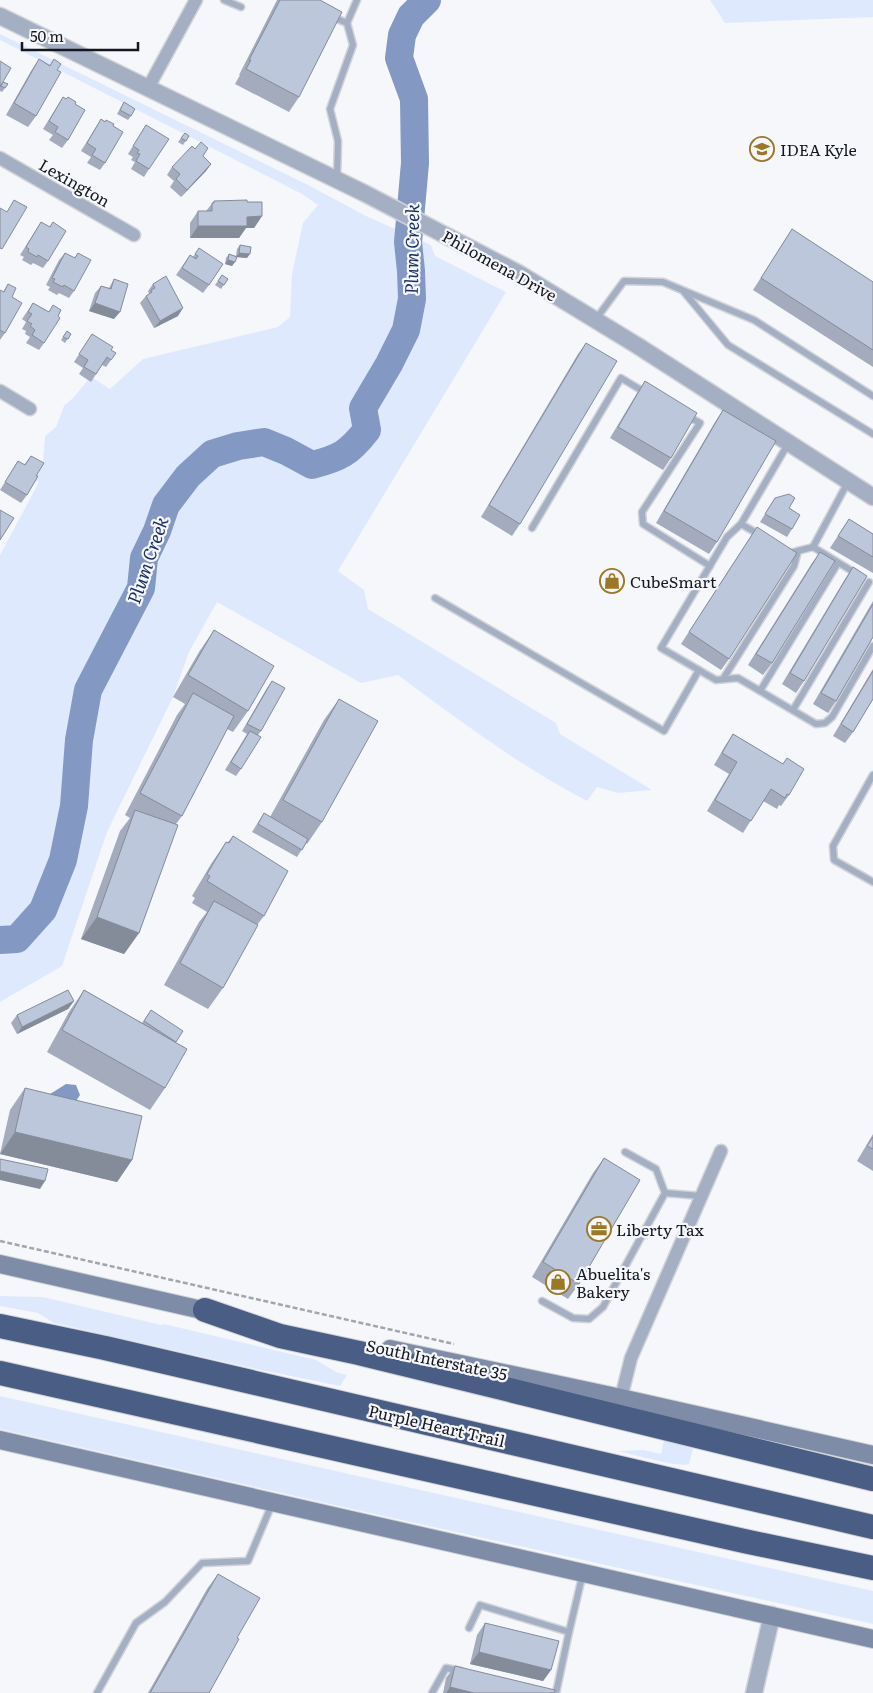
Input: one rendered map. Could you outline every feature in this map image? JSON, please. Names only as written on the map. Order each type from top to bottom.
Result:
[{"type":"highway","points":[[204,1310],[280,1336],[368,1355],[873,1479]]},
{"type":"highway","name":"Purple Heart Trail","points":[[0,1326],[105,1348],[873,1527]]},
{"type":"highway","points":[[0,1373],[744,1541],[873,1568]]},
{"type":"main road","name":"South Interstate 35","points":[[0,1264],[204,1310],[621,1398],[873,1455]]},
{"type":"main road","points":[[0,1440],[873,1639]]},
{"type":"street","points":[[148,88],[196,0]]},
{"type":"street","name":"Philomena Drive","points":[[0,16],[364,193],[520,274],[873,497]]},
{"type":"street","name":"Lexington","points":[[0,158],[134,235]]},
{"type":"street","points":[[0,391],[30,408]]},
{"type":"street","points":[[621,1398],[631,1358],[720,1151]]},
{"type":"street","points":[[754,1693],[772,1615]]},
{"type":"lane","points":[[224,0],[241,7]]},
{"type":"lane","points":[[336,180],[338,141],[330,109],[353,45],[347,23],[357,0]]},
{"type":"lane","points":[[321,12],[347,23]]},
{"type":"lane","points":[[595,320],[624,281],[664,282],[754,320],[873,396]]},
{"type":"lane","points":[[684,291],[728,345],[873,434]]},
{"type":"lane","points":[[532,528],[621,378],[652,396]]},
{"type":"lane","points":[[684,414],[700,423],[642,512],[643,524],[710,566]]},
{"type":"lane","points":[[789,443],[741,524],[727,537],[661,648],[716,680],[738,678],[816,724],[825,723],[832,717],[873,646]]},
{"type":"lane","points":[[782,548],[790,553],[813,547],[848,481]]},
{"type":"lane","points":[[741,524],[766,539]]},
{"type":"lane","points":[[793,710],[871,583],[813,547]]},
{"type":"lane","points":[[724,679],[794,566],[798,551]]},
{"type":"lane","points":[[760,691],[838,563]]},
{"type":"lane","points":[[434,598],[664,731],[699,670]]},
{"type":"lane","points":[[873,775],[833,846],[834,860],[873,881]]},
{"type":"lane","points":[[542,1301],[573,1318],[589,1318],[603,1307],[665,1193],[656,1169],[625,1152]]},
{"type":"lane","points":[[665,1193],[701,1196]]},
{"type":"lane","points":[[97,1693],[136,1623],[165,1602],[202,1563],[248,1561],[272,1502]]},
{"type":"lane","points":[[556,1693],[583,1572]]},
{"type":"lane","points":[[469,1628],[480,1605],[569,1632]]},
{"type":"lane","points":[[432,1693],[446,1668],[465,1672]]},
{"type":"path","points":[[0,1241],[456,1345]]},
{"type":"shaded area","points":[[710,0],[873,0],[873,17],[725,23]]},
{"type":"shaded area","points":[[0,34],[308,185],[366,216],[431,245],[435,256],[506,292],[338,571],[364,590],[368,609],[556,723],[560,734],[652,790],[618,793],[597,787],[587,801],[514,758],[398,675],[361,683],[217,602],[189,652],[173,697],[107,832],[62,966],[0,1002],[0,555],[39,482],[35,480],[43,461],[45,436],[56,427],[64,406],[88,380],[91,382],[93,378],[110,389],[143,359],[278,327],[290,317],[292,274],[303,223],[318,205],[302,194],[0,40]]},
{"type":"shaded area","points":[[0,1296],[43,1297],[161,1325],[164,1324],[316,1360],[338,1373],[347,1375],[340,1386],[54,1323],[38,1313],[0,1306]]},
{"type":"shaded area","points":[[0,1396],[873,1591],[873,1624],[0,1429]]},
{"type":"shaded area","points":[[664,1440],[693,1449],[689,1464],[675,1464],[618,1451],[644,1450],[661,1454]]},
{"type":"water","points":[[66,1084],[76,1085],[80,1095],[76,1101],[47,1096]]},
{"type":"building","points":[[280,0],[320,0],[342,12],[299,97],[246,69]]},
{"type":"building","points":[[39,59],[50,66],[54,59],[61,64],[57,70],[61,72],[36,116],[14,103]]},
{"type":"building","points":[[0,61],[11,68],[0,87]]},
{"type":"building","points":[[3,82],[8,84],[5,88],[1,86]]},
{"type":"building","points":[[63,97],[66,99],[68,97],[85,110],[68,140],[55,132],[58,127],[49,121]]},
{"type":"building","points":[[124,102],[135,109],[131,116],[120,110]]},
{"type":"building","points":[[101,119],[114,124],[113,126],[123,132],[105,163],[92,155],[96,149],[87,143]]},
{"type":"building","points":[[146,125],[169,139],[149,169],[136,161],[140,154],[137,153],[139,150],[133,146]]},
{"type":"building","points":[[185,133],[189,136],[186,141],[181,138]]},
{"type":"building","points":[[201,142],[208,148],[203,156],[211,164],[187,190],[176,179],[180,174],[172,167],[192,146],[195,149]]},
{"type":"building","points":[[14,200],[27,207],[2,249],[0,248],[0,208],[7,212]]},
{"type":"building","points":[[247,200],[247,202],[262,202],[262,216],[247,217],[247,226],[198,226],[198,211],[212,211],[212,203],[214,201]]},
{"type":"building","points":[[41,222],[50,227],[53,222],[66,231],[48,261],[28,252],[29,249],[26,247]]},
{"type":"building","points":[[792,229],[873,282],[873,350],[761,278]]},
{"type":"building","points":[[240,245],[251,247],[250,254],[239,253]]},
{"type":"building","points":[[199,248],[223,264],[209,285],[182,268],[190,255],[196,259],[198,256],[195,254]]},
{"type":"building","points":[[65,253],[75,258],[78,253],[91,260],[74,291],[64,285],[63,287],[53,282],[55,279],[52,278]]},
{"type":"building","points":[[229,254],[237,257],[235,262],[228,260]]},
{"type":"building","points":[[222,275],[228,279],[224,285],[218,281]]},
{"type":"building","points":[[166,276],[183,308],[160,321],[146,296],[155,288],[153,284]]},
{"type":"building","points":[[114,279],[128,284],[120,312],[95,303],[101,286],[111,289]]},
{"type":"building","points":[[8,284],[16,288],[12,297],[22,303],[5,333],[0,330],[0,290],[4,292]]},
{"type":"building","points":[[33,303],[49,312],[53,305],[61,310],[58,316],[60,318],[44,343],[32,335],[35,330],[30,326],[32,324],[27,321],[32,314],[28,312]]},
{"type":"building","points":[[67,331],[71,334],[68,339],[63,337]]},
{"type":"building","points":[[92,334],[113,347],[111,350],[116,353],[111,360],[107,357],[96,374],[84,367],[88,360],[79,354]]},
{"type":"building","points":[[586,343],[617,361],[520,524],[489,505]]},
{"type":"building","points":[[645,381],[697,413],[671,458],[618,427]]},
{"type":"building","points":[[723,410],[776,441],[717,542],[664,511]]},
{"type":"building","points":[[31,456],[44,463],[27,495],[5,482],[18,461],[25,465]]},
{"type":"building","points":[[789,494],[795,498],[789,508],[800,515],[792,529],[765,514],[775,498]]},
{"type":"building","points":[[0,510],[14,518],[0,540]]},
{"type":"building","points":[[849,519],[873,534],[873,557],[838,536]]},
{"type":"building","points":[[757,527],[797,553],[729,659],[689,632]]},
{"type":"building","points":[[820,552],[835,561],[772,663],[756,654]]},
{"type":"building","points":[[853,567],[867,576],[804,681],[790,673]]},
{"type":"building","points":[[873,604],[873,637],[836,701],[821,693]]},
{"type":"building","points":[[214,630],[274,666],[248,711],[188,675]]},
{"type":"building","points":[[873,671],[873,699],[853,732],[841,724]]},
{"type":"building","points":[[272,681],[285,688],[261,731],[247,724]]},
{"type":"building","points":[[193,693],[234,716],[182,816],[140,793]]},
{"type":"building","points":[[339,699],[378,721],[322,822],[283,800]]},
{"type":"building","points":[[250,731],[261,737],[241,769],[231,762]]},
{"type":"building","points":[[733,734],[783,764],[787,758],[804,769],[789,795],[787,794],[785,798],[771,789],[751,821],[715,800],[737,762],[722,753]]},
{"type":"building","points":[[135,810],[178,825],[139,933],[97,917]]},
{"type":"building","points":[[264,813],[308,839],[302,850],[258,824]]},
{"type":"building","points":[[233,836],[288,871],[264,916],[207,881],[210,876],[207,874],[226,842],[229,843]]},
{"type":"building","points":[[214,901],[258,925],[223,988],[180,963]]},
{"type":"building","points":[[68,990],[74,1001],[22,1027],[17,1015]]},
{"type":"building","points":[[84,990],[187,1049],[165,1088],[62,1030]]},
{"type":"building","points":[[151,1010],[183,1031],[176,1042],[144,1021]]},
{"type":"building","points":[[25,1088],[142,1116],[132,1160],[15,1132]]},
{"type":"building","points":[[873,1137],[873,1149],[867,1146]]},
{"type":"building","points":[[604,1158],[640,1180],[579,1284],[543,1262]]},
{"type":"building","points":[[0,1159],[48,1169],[45,1181],[0,1171]]},
{"type":"building","points":[[218,1574],[260,1598],[209,1693],[150,1693]]},
{"type":"building","points":[[485,1623],[559,1641],[551,1670],[479,1652]]},
{"type":"building","points":[[455,1666],[555,1690],[554,1693],[474,1693],[450,1687]]},
{"type":"waterway","name":"Plum Creek","points":[[0,940],[17,939],[43,910],[63,860],[74,806],[79,740],[88,690],[141,588],[144,558],[157,531],[166,505],[188,476],[212,454],[238,446],[264,442],[312,465],[337,457],[355,444],[367,430],[363,408],[389,364],[406,330],[412,299],[408,242],[415,163],[414,99],[399,58],[402,35],[411,16],[427,0]]},
{"type":"place","name":"IDEA Kyle","points":[[762,149]]},
{"type":"place","name":"CubeSmart","points":[[612,581]]},
{"type":"place","name":"Liberty Tax","points":[[599,1229]]},
{"type":"place","name":"Abuelita's Bakery","points":[[558,1282]]}]
